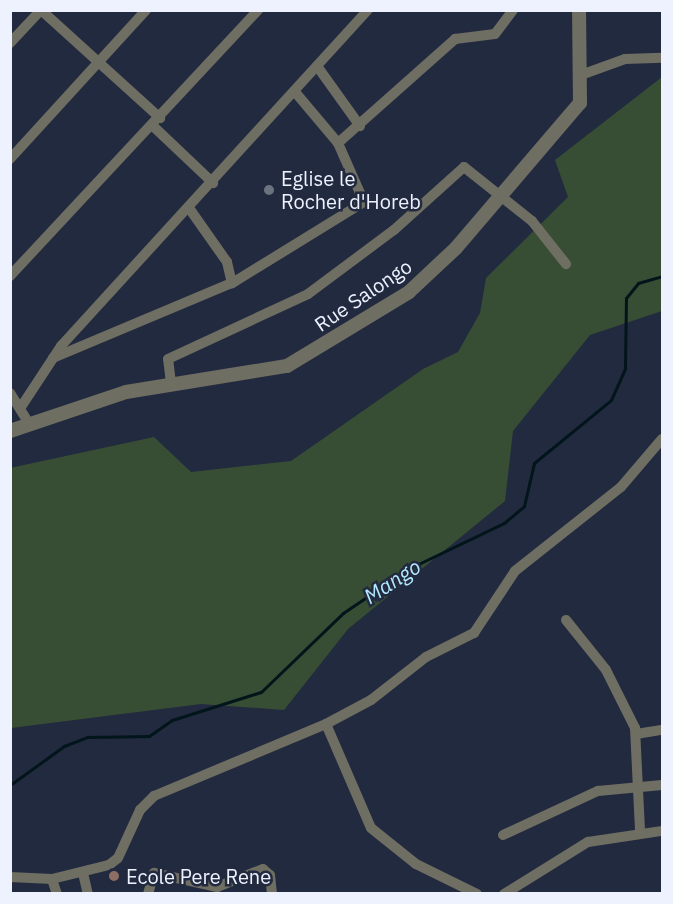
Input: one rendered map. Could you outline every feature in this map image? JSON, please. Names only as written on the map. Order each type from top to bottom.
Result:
[{"type":"street","points":[[10,44],[41,10],[157,122],[213,183]]},
{"type":"street","points":[[10,159],[146,10]]},
{"type":"street","points":[[11,274],[157,122],[258,10]]},
{"type":"street","points":[[21,407],[52,358],[368,10]]},
{"type":"street","points":[[339,143],[455,39],[495,34],[513,10]]},
{"type":"street","name":"Rue Salongo","points":[[10,430],[79,404],[171,383],[287,366],[357,328],[422,281],[504,194],[576,109],[582,94],[578,76],[579,10]]},
{"type":"street","points":[[578,76],[625,59],[663,58]]},
{"type":"street","points":[[317,66],[360,126]]},
{"type":"street","points":[[52,358],[232,283],[364,202],[339,143],[295,92]]},
{"type":"street","points":[[171,383],[168,359],[312,291],[464,167],[504,194],[566,264]]},
{"type":"street","points":[[189,208],[227,262],[232,283]]},
{"type":"street","points":[[10,393],[21,407],[29,423]]},
{"type":"street","points":[[10,877],[52,879],[83,873],[115,862],[140,810],[154,796],[326,724],[371,700],[426,657],[474,633],[515,571],[621,487],[663,439]]},
{"type":"street","points":[[566,621],[606,670],[636,734],[640,785],[640,831]]},
{"type":"street","points":[[326,724],[371,828],[416,864],[477,894]]},
{"type":"street","points":[[636,734],[663,730]]},
{"type":"street","points":[[502,835],[567,802],[640,785],[663,785]]},
{"type":"street","points":[[504,894],[584,843],[640,831],[663,831]]},
{"type":"street","points":[[148,894],[154,873],[217,887],[263,869],[270,875],[272,894]]},
{"type":"street","points":[[83,873],[88,894]]},
{"type":"street","points":[[52,879],[57,894]]},
{"type":"green space","points":[[662,77],[662,311],[590,335],[513,431],[505,501],[348,629],[284,710],[201,704],[11,728],[10,468],[154,437],[191,472],[291,461],[423,369],[458,352],[480,313],[486,278],[568,197],[555,160]]},
{"type":"waterway","name":"Mango","points":[[10,785],[64,746],[88,737],[149,736],[172,720],[261,692],[343,613],[408,569],[504,523],[524,506],[534,463],[611,400],[625,368],[626,298],[638,283],[662,276]]},
{"type":"place","name":"Eglise le Rocher d'Horeb","points":[[269,190]]},
{"type":"place","name":"Ecole Pere Rene","points":[[114,876]]}]
